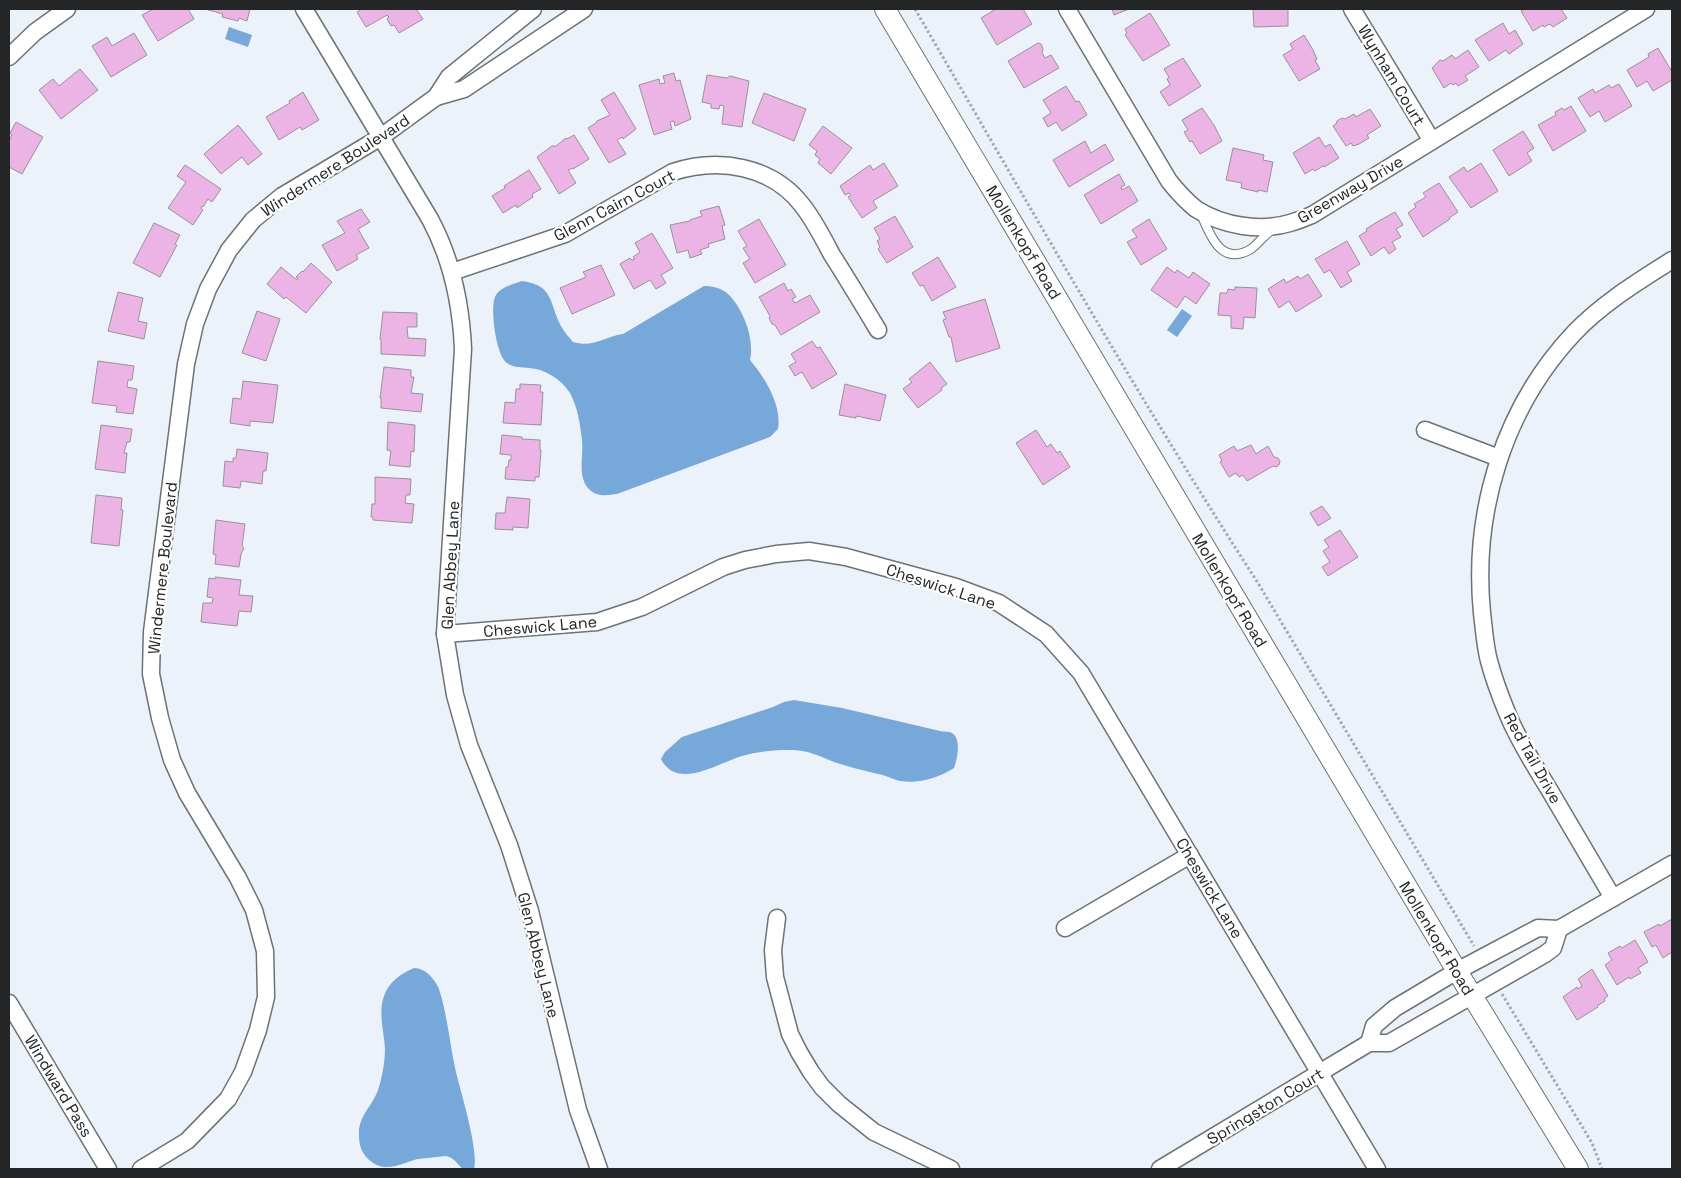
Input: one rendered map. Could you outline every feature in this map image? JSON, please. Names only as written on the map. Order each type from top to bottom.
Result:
[{"type":"street","points":[[9,57],[35,32],[68,9]]},
{"type":"street","name":"Glen Abbey Lane","points":[[304,9],[440,238],[452,272],[462,323],[463,349],[445,634],[462,724],[509,845],[530,911],[578,1110],[599,1169]]},
{"type":"street","name":"Windermere Boulevard","points":[[436,97],[449,77],[533,9]]},
{"type":"street","name":"Windermere Boulevard","points":[[140,1169],[187,1141],[228,1099],[243,1072],[258,1030],[266,997],[265,951],[254,910],[238,878],[187,793],[172,760],[160,718],[151,674],[154,620],[186,364],[194,324],[201,304],[216,271],[229,250],[253,220],[282,196],[381,137],[436,97],[464,89],[584,9]]},
{"type":"street","name":"Mollenkopf Road","points":[[885,9],[1457,971],[1578,1169]]},
{"type":"street","name":"Greenway Drive","points":[[1067,9],[1169,182],[1178,193],[1199,210],[1222,221],[1239,226],[1258,228],[1290,224],[1312,215],[1646,9]]},
{"type":"street","name":"Wynham Court","points":[[1352,9],[1432,141]]},
{"type":"street","name":"Glenn Cairn Court","points":[[452,272],[565,234],[674,172],[696,166],[740,167],[771,179],[785,188],[802,206],[878,330]]},
{"type":"street","name":"Red Tail Drive","points":[[1613,898],[1519,739],[1500,696],[1489,661],[1479,581],[1481,538],[1487,503],[1499,458],[1513,421],[1531,388],[1575,332],[1602,306],[1672,260]]},
{"type":"street","points":[[1425,430],[1499,458]]},
{"type":"street","name":"Cheswick Lane","points":[[445,634],[597,622],[642,607],[723,567],[745,560],[776,554],[809,551],[846,557],[956,587],[999,603],[1046,634],[1081,672],[1320,1073]]},
{"type":"street","points":[[1065,928],[1190,855]]},
{"type":"street","points":[[1369,1043],[1374,1026],[1395,1008],[1457,971],[1538,928],[1559,929],[1672,864]]},
{"type":"street","points":[[777,918],[773,950],[775,977],[790,1034],[811,1072],[822,1087],[839,1104],[874,1132],[951,1169]]},
{"type":"street","name":"Springston Court","points":[[1160,1169],[1369,1043],[1389,1043],[1554,948],[1559,929]]},
{"type":"street","name":"Windward Pass","points":[[9,1003],[108,1169]]},
{"type":"street","points":[[1320,1073],[1377,1169]]},
{"type":"lane","points":[[1199,210],[1216,246],[1228,252],[1235,253],[1250,249],[1277,226]]},
{"type":"path","points":[[915,9],[1104,335],[1258,583],[1482,958]]},
{"type":"path","points":[[1495,983],[1592,1143],[1602,1169]]},
{"type":"water","points":[[229,27],[252,35],[248,47],[225,39]]},
{"type":"water","points":[[522,281],[540,286],[545,291],[564,330],[573,342],[580,344],[593,343],[623,334],[704,286],[714,287],[723,291],[729,295],[739,308],[747,325],[751,343],[750,360],[767,383],[775,401],[779,420],[778,429],[770,437],[617,494],[603,495],[594,493],[586,486],[582,474],[580,428],[577,410],[570,393],[562,383],[547,373],[509,365],[500,351],[495,330],[494,301],[496,295],[501,290]]},
{"type":"water","points":[[1182,309],[1192,316],[1177,337],[1167,330]]},
{"type":"water","points":[[794,700],[842,708],[951,732],[955,736],[958,745],[954,768],[928,779],[907,782],[834,762],[800,750],[776,750],[753,753],[687,774],[677,773],[668,768],[661,759],[665,752],[682,737]]},
{"type":"water","points":[[414,968],[418,968],[429,975],[439,989],[456,1072],[472,1136],[474,1169],[463,1169],[453,1159],[446,1156],[418,1159],[387,1167],[381,1166],[374,1164],[368,1159],[359,1142],[361,1122],[378,1090],[383,1070],[385,1049],[382,1002],[389,986],[396,979]]},
{"type":"building","points":[[153,9],[188,9],[194,19],[158,41],[142,15]]},
{"type":"building","points":[[205,9],[250,9],[247,21],[239,18],[238,21],[222,17],[223,14]]},
{"type":"building","points":[[362,9],[416,9],[423,19],[399,33],[394,25],[391,26],[387,15],[366,27],[357,12]]},
{"type":"building","points":[[996,9],[1023,9],[1032,24],[997,45],[981,18]]},
{"type":"building","points":[[1112,9],[1129,9],[1114,15]]},
{"type":"building","points":[[1253,9],[1288,9],[1288,26],[1254,27]]},
{"type":"building","points":[[1525,9],[1561,9],[1567,18],[1553,27],[1550,24],[1544,27],[1543,25],[1533,31],[1521,11]]},
{"type":"building","points":[[1150,13],[1170,45],[1143,61],[1125,35],[1127,33],[1125,29]]},
{"type":"building","points":[[1503,23],[1509,34],[1515,30],[1523,44],[1509,54],[1506,50],[1489,61],[1475,40]]},
{"type":"building","points":[[134,33],[147,55],[111,77],[92,46],[107,37],[112,46]]},
{"type":"building","points":[[1304,35],[1313,50],[1317,59],[1315,60],[1320,69],[1299,81],[1283,55],[1293,49],[1290,44]]},
{"type":"building","points":[[1038,43],[1041,44],[1042,53],[1045,58],[1051,55],[1059,68],[1024,88],[1008,61]]},
{"type":"building","points":[[1658,48],[1672,72],[1672,80],[1653,91],[1647,81],[1637,87],[1627,70],[1649,57],[1648,54]]},
{"type":"building","points":[[1468,50],[1479,67],[1465,76],[1468,80],[1458,86],[1456,83],[1453,85],[1451,83],[1444,88],[1432,68],[1440,60],[1443,61],[1452,55],[1455,59]]},
{"type":"building","points":[[1183,58],[1201,86],[1169,106],[1160,92],[1170,85],[1167,79],[1169,77],[1164,69]]},
{"type":"building","points":[[80,69],[98,90],[61,119],[39,90],[53,79],[59,86]]},
{"type":"building","points":[[674,73],[676,81],[680,80],[691,119],[675,126],[674,121],[670,122],[672,129],[654,135],[639,85],[659,79],[660,84],[665,83],[663,76]]},
{"type":"building","points":[[707,75],[727,78],[730,76],[749,81],[742,127],[722,124],[724,106],[720,105],[719,109],[711,108],[711,104],[702,102]]},
{"type":"building","points":[[1619,84],[1632,106],[1605,122],[1599,111],[1590,117],[1578,98],[1593,89],[1595,93],[1609,85],[1611,88]]},
{"type":"building","points":[[1066,86],[1076,102],[1079,101],[1087,115],[1062,131],[1056,122],[1048,127],[1043,118],[1051,113],[1043,100]]},
{"type":"building","points":[[303,92],[319,120],[302,130],[300,127],[279,140],[266,117],[290,103],[289,101]]},
{"type":"building","points":[[614,92],[636,129],[623,139],[622,137],[617,140],[626,154],[609,163],[588,128],[610,115],[601,100]]},
{"type":"building","points":[[764,93],[806,109],[794,141],[752,123]]},
{"type":"building","points":[[1571,106],[1586,131],[1553,151],[1538,125],[1556,115],[1555,112]]},
{"type":"building","points":[[1202,108],[1222,141],[1200,154],[1184,132],[1188,130],[1182,120]]},
{"type":"building","points":[[1370,109],[1381,126],[1367,135],[1369,138],[1359,144],[1353,146],[1351,143],[1346,146],[1333,126],[1342,118],[1345,119],[1354,114],[1356,117]]},
{"type":"building","points":[[16,122],[43,137],[22,174],[9,167],[9,141],[12,135],[10,133]]},
{"type":"building","points":[[238,125],[262,154],[248,165],[242,157],[221,174],[204,154]]},
{"type":"building","points":[[823,126],[852,148],[831,174],[818,163],[820,159],[815,155],[817,151],[809,145]]},
{"type":"building","points":[[1523,131],[1534,148],[1527,153],[1532,161],[1509,176],[1493,150]]},
{"type":"building","points":[[574,135],[589,159],[568,170],[576,183],[559,194],[537,157],[552,146],[556,146],[566,138]]},
{"type":"building","points":[[1319,137],[1325,147],[1330,144],[1339,158],[1324,167],[1315,171],[1313,169],[1305,174],[1293,153]]},
{"type":"building","points":[[1085,141],[1091,153],[1105,144],[1114,160],[1069,187],[1053,160]]},
{"type":"building","points":[[1233,148],[1264,155],[1263,160],[1273,162],[1267,192],[1241,188],[1242,183],[1226,180]]},
{"type":"building","points":[[884,163],[898,186],[873,201],[877,208],[862,218],[848,197],[851,195],[849,193],[845,195],[840,186],[870,165],[873,170]]},
{"type":"building","points":[[1481,163],[1498,191],[1471,208],[1449,177],[1464,167],[1467,172]]},
{"type":"building","points":[[185,165],[221,189],[212,202],[208,199],[202,206],[203,210],[193,225],[168,208],[186,182],[177,176]]},
{"type":"building","points":[[529,170],[541,189],[532,194],[533,197],[517,208],[516,205],[503,213],[492,196]]},
{"type":"building","points":[[1119,174],[1125,185],[1121,187],[1122,190],[1129,186],[1138,201],[1101,224],[1084,195]]},
{"type":"building","points":[[1439,183],[1458,212],[1423,237],[1408,213],[1416,207],[1414,204],[1426,197],[1423,193]]},
{"type":"building","points":[[719,206],[725,225],[722,226],[725,239],[708,244],[709,247],[700,250],[702,254],[690,258],[688,250],[677,253],[670,225],[690,221],[702,216],[700,211]]},
{"type":"building","points":[[361,209],[370,222],[358,229],[369,248],[356,255],[358,259],[337,271],[322,245],[345,233],[337,221]]},
{"type":"building","points":[[1395,212],[1403,225],[1396,229],[1401,237],[1392,242],[1396,249],[1389,254],[1384,247],[1371,256],[1359,236],[1367,231],[1366,229]]},
{"type":"building","points":[[895,216],[913,247],[887,263],[878,249],[880,247],[877,241],[880,239],[874,228]]},
{"type":"building","points":[[759,219],[786,265],[755,283],[743,263],[750,259],[743,248],[747,246],[738,231]]},
{"type":"building","points":[[1149,219],[1167,249],[1141,265],[1127,242],[1137,237],[1132,230]]},
{"type":"building","points":[[154,223],[180,235],[175,244],[177,245],[160,277],[133,263]]},
{"type":"building","points":[[652,233],[673,268],[661,275],[666,283],[656,289],[650,280],[634,289],[620,264],[630,258],[632,260],[635,259],[633,257],[640,252],[635,243]]},
{"type":"building","points":[[1347,241],[1360,264],[1347,272],[1352,281],[1341,288],[1330,270],[1324,273],[1315,259]]},
{"type":"building","points":[[938,257],[956,287],[932,301],[923,285],[920,286],[912,273]]},
{"type":"building","points":[[311,263],[332,282],[306,313],[286,297],[284,299],[267,284],[281,267],[297,280],[298,278],[296,277]]},
{"type":"building","points":[[601,265],[615,295],[572,314],[560,288],[586,277],[583,272]]},
{"type":"building","points":[[1167,267],[1175,273],[1177,270],[1189,278],[1193,272],[1210,284],[1196,304],[1185,296],[1177,308],[1151,290]]},
{"type":"building","points":[[1308,274],[1322,296],[1296,312],[1289,301],[1279,308],[1268,289],[1284,279],[1286,283],[1298,276],[1300,279]]},
{"type":"building","points":[[784,283],[788,291],[791,289],[796,297],[792,299],[795,303],[810,295],[820,312],[781,335],[775,325],[772,324],[770,316],[759,297]]},
{"type":"building","points":[[1235,287],[1257,288],[1255,318],[1244,317],[1243,329],[1231,328],[1231,316],[1218,315],[1220,293],[1227,293],[1228,289],[1235,290]]},
{"type":"building","points":[[118,292],[143,298],[138,321],[147,323],[144,339],[108,331]]},
{"type":"building","points":[[985,299],[1000,348],[956,362],[951,337],[949,337],[943,320],[946,319],[943,312]]},
{"type":"building","points":[[257,311],[280,319],[266,361],[242,353]]},
{"type":"building","points":[[383,312],[417,313],[417,327],[407,327],[408,338],[426,339],[425,356],[381,354],[380,339]]},
{"type":"building","points":[[812,341],[817,348],[820,347],[837,374],[812,389],[802,372],[795,376],[789,366],[796,362],[791,354]]},
{"type":"building","points":[[98,361],[134,366],[132,380],[128,380],[127,387],[137,389],[133,414],[116,412],[117,406],[92,403]]},
{"type":"building","points":[[930,362],[947,384],[918,408],[903,389],[912,382],[909,379]]},
{"type":"building","points":[[384,367],[411,370],[411,377],[414,377],[411,393],[423,394],[421,412],[381,408],[380,398]]},
{"type":"building","points":[[243,381],[278,385],[273,423],[250,421],[250,426],[230,423],[233,398],[241,399]]},
{"type":"building","points":[[520,384],[541,385],[540,392],[543,392],[541,425],[503,423],[505,402],[515,403],[516,389],[520,389]]},
{"type":"building","points":[[845,384],[886,395],[880,421],[839,415]]},
{"type":"building","points":[[388,422],[415,425],[414,452],[411,451],[410,467],[389,465],[391,451],[387,450]]},
{"type":"building","points":[[101,425],[132,429],[130,442],[127,442],[124,453],[127,453],[125,473],[95,469]]},
{"type":"building","points":[[1036,430],[1047,447],[1051,444],[1057,453],[1060,451],[1070,467],[1043,485],[1016,443]]},
{"type":"building","points":[[502,435],[540,440],[539,477],[535,477],[535,481],[505,479],[506,467],[508,467],[509,460],[511,460],[511,455],[500,454]]},
{"type":"building","points":[[1251,445],[1256,454],[1268,446],[1274,457],[1280,461],[1279,465],[1273,466],[1247,481],[1243,475],[1239,477],[1236,473],[1229,477],[1220,462],[1222,461],[1219,455],[1234,446],[1237,451]]},
{"type":"building","points":[[237,449],[268,453],[262,484],[241,481],[240,488],[223,486],[225,461],[233,462],[233,458],[236,458]]},
{"type":"building","points":[[375,477],[411,479],[410,495],[406,495],[405,503],[414,504],[412,523],[373,520],[373,517],[371,517],[372,504],[375,504]]},
{"type":"building","points":[[96,495],[122,498],[121,510],[123,510],[119,546],[91,543]]},
{"type":"building","points":[[507,497],[530,499],[528,528],[513,527],[513,530],[495,529],[496,513],[505,513]]},
{"type":"building","points":[[1322,506],[1331,518],[1318,526],[1310,513]]},
{"type":"building","points":[[216,520],[245,524],[242,546],[244,548],[239,567],[215,564],[216,555],[213,554]]},
{"type":"building","points":[[1340,530],[1358,557],[1328,576],[1322,567],[1330,562],[1323,551],[1329,547],[1324,540]]},
{"type":"building","points":[[215,577],[241,580],[239,595],[253,596],[251,612],[239,611],[237,626],[201,622],[203,603],[212,603],[213,598],[207,597],[209,578],[215,579]]},
{"type":"building","points":[[1672,919],[1672,952],[1663,958],[1656,945],[1652,947],[1644,932]]},
{"type":"building","points":[[1635,940],[1648,962],[1638,968],[1641,973],[1630,979],[1629,977],[1617,985],[1605,965],[1612,960],[1608,953],[1620,946],[1622,948]]},
{"type":"building","points":[[1592,969],[1608,996],[1598,1007],[1577,1020],[1563,997],[1577,987],[1578,989],[1582,986],[1578,979]]}]
